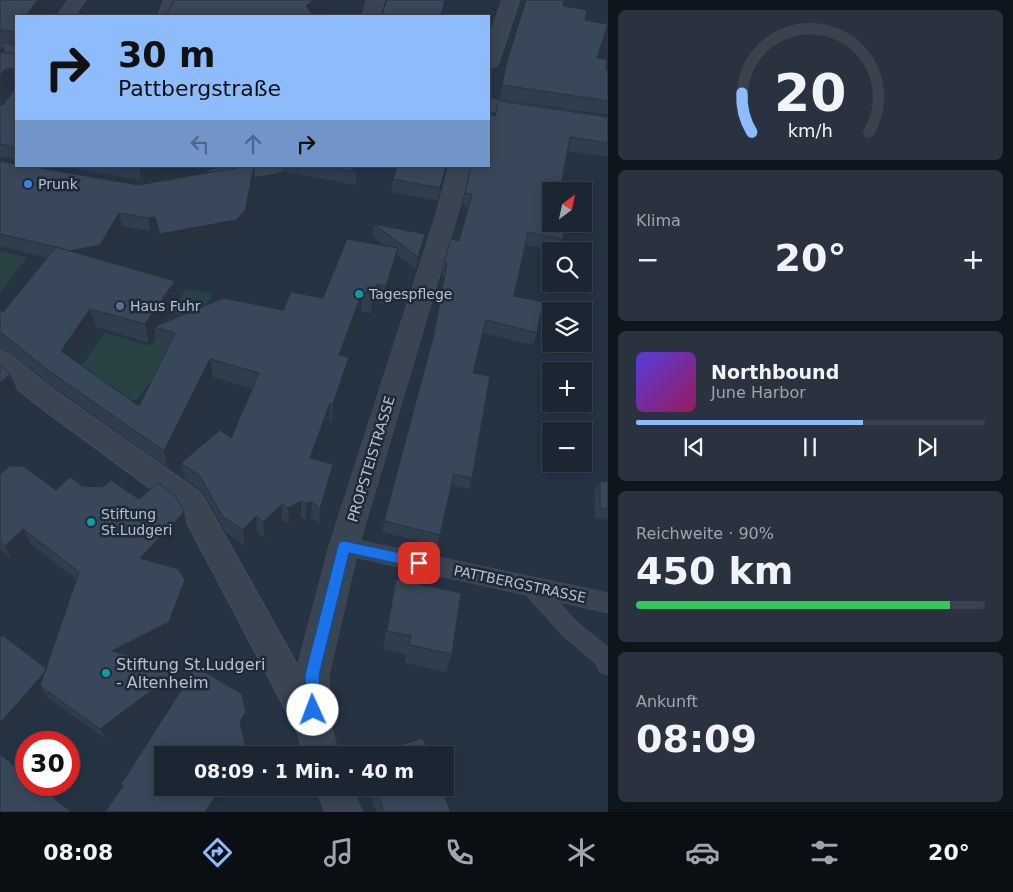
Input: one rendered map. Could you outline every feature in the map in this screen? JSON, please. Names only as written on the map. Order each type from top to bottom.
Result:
[{"type":"street","points":[[67,15],[77,0]]},
{"type":"street","points":[[371,15],[376,0]]},
{"type":"street","points":[[490,60],[510,0]]},
{"type":"street","points":[[0,50],[15,52]]},
{"type":"street","points":[[490,105],[608,123]]},
{"type":"street","points":[[198,179],[268,167]]},
{"type":"street","name":"PROPSTEISTRASSE","points":[[319,746],[314,728],[312,675],[344,546],[444,224],[460,167]]},
{"type":"street","points":[[0,361],[45,397],[191,502],[314,728]]},
{"type":"street","points":[[337,796],[344,812]]},
{"type":"lane","points":[[164,15],[170,0]]},
{"type":"lane","name":"PATTBERGSTRASSE","points":[[344,546],[608,603]]},
{"type":"lane","points":[[532,587],[570,629],[603,656],[608,665]]},
{"type":"green space","points":[[0,251],[27,257],[0,293]]},
{"type":"green space","points":[[186,289],[212,294],[183,344],[162,365],[137,400],[120,400],[80,368],[105,333],[151,346],[160,332],[187,318],[172,312]]},
{"type":"building","points":[[0,0],[38,0],[27,15],[15,15],[14,32],[0,30]]},
{"type":"building","points":[[174,0],[314,0],[306,6],[313,15],[166,15]]},
{"type":"building","points":[[386,0],[445,0],[441,15],[382,15]]},
{"type":"building","points":[[526,0],[564,0],[563,6],[587,10],[585,20],[608,24],[597,58],[607,59],[608,101],[502,85],[507,61]]},
{"type":"building","points":[[0,52],[15,54],[15,151],[12,146],[0,144],[0,105],[4,104],[14,90],[14,70],[12,68],[4,70],[0,76]]},
{"type":"building","points":[[498,101],[608,117],[608,143],[570,137],[562,182],[542,182],[542,232],[564,232],[563,239],[528,232],[514,296],[543,302],[537,333],[486,320],[473,373],[490,376],[472,478],[454,474],[440,535],[384,521],[434,334],[447,263],[444,263],[451,239],[459,241],[472,194],[465,193],[471,167],[490,167],[490,114],[495,116]]},
{"type":"building","points":[[0,161],[15,164],[15,167],[35,167],[138,185],[240,167],[254,167],[245,211],[236,220],[160,234],[155,217],[148,218],[119,213],[100,245],[70,251],[0,234]]},
{"type":"building","points":[[331,167],[350,167],[357,172]]},
{"type":"building","points":[[397,167],[446,167],[440,188],[393,179]]},
{"type":"building","points":[[374,224],[425,234],[418,257]]},
{"type":"building","points":[[347,239],[398,248],[386,286],[377,284],[373,294],[362,292],[339,355],[349,357],[333,404],[330,403],[310,458],[333,464],[320,509],[312,501],[306,504],[301,501],[288,508],[282,504],[263,522],[256,516],[243,530],[222,516],[200,476],[181,463],[220,430],[231,438],[259,373],[210,359],[164,451],[49,371],[0,333],[0,310],[3,312],[56,247],[175,281],[145,324],[90,309],[61,351],[139,406],[175,333],[154,327],[224,298],[283,310],[291,292],[323,298]]},
{"type":"building","points":[[0,365],[10,374],[0,383]]},
{"type":"building","points":[[10,466],[23,466],[56,490],[70,477],[83,486],[103,487],[111,480],[139,499],[158,483],[176,497],[184,512],[140,558],[178,569],[185,580],[169,622],[112,651],[180,669],[100,729],[40,686],[79,572],[23,529],[5,546],[0,542],[0,474]]},
{"type":"building","points":[[600,481],[608,482],[608,509],[600,508]]},
{"type":"building","points":[[396,579],[461,593],[452,654],[409,645],[411,636],[387,631]]},
{"type":"building","points":[[2,635],[46,668],[45,672],[0,723],[0,637]]},
{"type":"building","points":[[196,667],[242,694],[246,712],[240,722],[246,746],[154,746],[154,796],[216,796],[205,812],[105,812],[123,786],[121,784]]},
{"type":"building","points":[[423,738],[426,746],[397,746]]},
{"type":"building","points":[[0,754],[15,766],[15,796],[51,796],[71,812],[0,812]]},
{"type":"building","points":[[379,796],[444,796],[451,812],[384,812]]},
{"type":"place","name":"Prunk","points":[[28,184]]},
{"type":"place","name":"Tagespflege","points":[[359,294]]},
{"type":"place","name":"Haus Fuhr","points":[[120,306]]},
{"type":"place","name":"Stiftung St.Ludgeri","points":[[91,522]]},
{"type":"place","name":"Stiftung St.Ludgeri - Altenheim","points":[[106,673]]},
{"type":"route","points":[[313,710],[312,675],[344,546],[419,563]]}]
